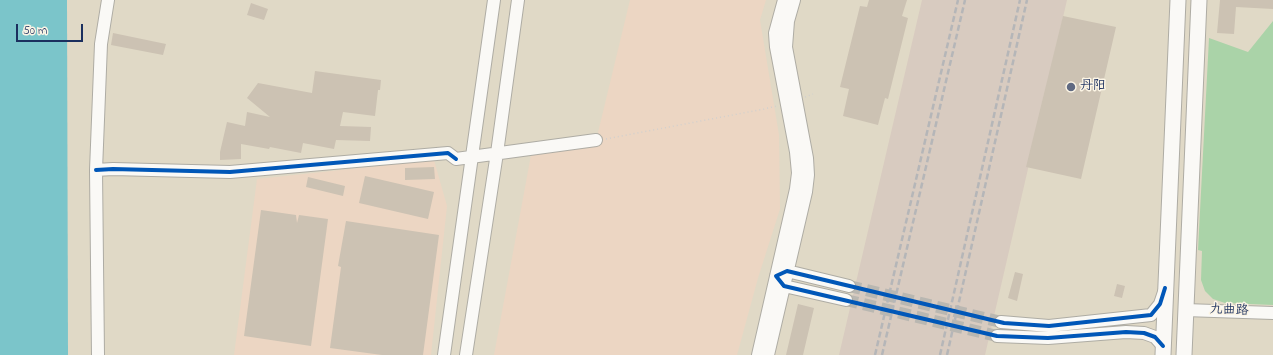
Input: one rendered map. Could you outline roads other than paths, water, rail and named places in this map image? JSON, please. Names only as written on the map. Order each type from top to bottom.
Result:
[{"type":"main road","points":[[1163,351],[1178,0]]},
{"type":"main road","points":[[1184,355],[1199,0]]},
{"type":"street","points":[[98,355],[96,170],[101,44],[108,0]]},
{"type":"street","points":[[444,355],[494,0]]},
{"type":"street","points":[[466,355],[518,0]]},
{"type":"street","points":[[784,0],[775,33],[776,47],[791,101]]},
{"type":"street","points":[[758,355],[782,274],[798,173],[786,47],[787,28],[794,0]]},
{"type":"street","points":[[96,170],[113,169],[230,172],[448,153],[456,159],[596,140]]},
{"type":"street","points":[[768,355],[784,286],[782,274]]},
{"type":"street","points":[[782,274],[849,286]]},
{"type":"street","points":[[784,286],[846,300]]},
{"type":"street","points":[[1001,322],[1049,326],[1151,315],[1160,304],[1165,288]]},
{"type":"street","name":"九曲路","points":[[1185,310],[1273,313]]},
{"type":"street","points":[[997,336],[1048,338],[1126,332],[1144,333],[1154,337],[1163,351]]},
{"type":"water","points":[[0,0],[67,0],[68,355],[0,355]]},
{"type":"tunnel","points":[[849,286],[1001,322]]},
{"type":"tunnel","points":[[846,300],[997,336]]},
{"type":"railway","points":[[875,355],[958,0]]},
{"type":"railway","points":[[882,355],[965,0]]},
{"type":"railway","points":[[940,355],[1020,0]]},
{"type":"railway","points":[[947,355],[1027,0]]},
{"type":"place","name":"丹阳","points":[[1071,87]]}]
